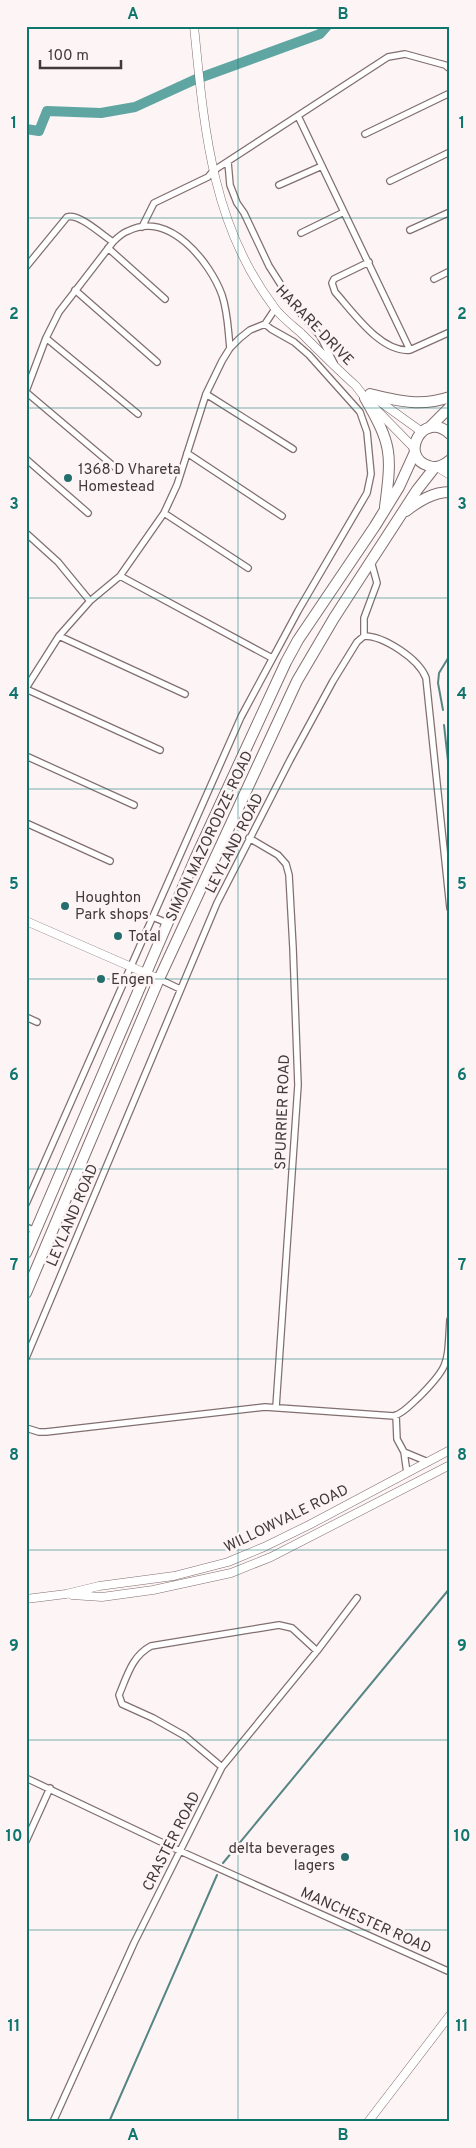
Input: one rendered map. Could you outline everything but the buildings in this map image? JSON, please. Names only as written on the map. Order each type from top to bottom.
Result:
[{"type":"highway","points":[[367,396],[405,403],[426,402],[450,396]]},
{"type":"highway","points":[[367,396],[389,448],[389,476],[385,510]]},
{"type":"highway","name":"SIMON MAZORODZE ROAD","points":[[26,1253],[31,1229],[167,922],[286,662],[298,640],[399,487],[414,450],[416,439],[450,407]]},
{"type":"highway","points":[[426,430],[438,428],[450,434]]},
{"type":"highway","points":[[414,450],[422,463],[436,467]]},
{"type":"highway","name":"SIMON MAZORODZE ROAD","points":[[26,1293],[159,980],[297,681],[314,650],[400,515],[436,467],[450,460]]},
{"type":"highway","points":[[400,515],[422,499],[450,492]]},
{"type":"main road","name":"HARARE DRIVE","points":[[194,26],[198,77],[213,171],[230,231],[255,280],[275,309],[367,396]]},
{"type":"main road","points":[[367,396],[426,430]]},
{"type":"main road","points":[[367,396],[414,450]]},
{"type":"main road","points":[[436,467],[450,475]]},
{"type":"main road","points":[[26,921],[159,980]]},
{"type":"main road","name":"WILLOWVALE ROAD","points":[[26,1599],[66,1594],[99,1586],[174,1576],[228,1562],[294,1533],[450,1450]]},
{"type":"main road","name":"WILLOWVALE ROAD","points":[[66,1594],[102,1596],[176,1586],[231,1573],[271,1557],[450,1465]]},
{"type":"main road","points":[[368,2122],[450,2015]]},
{"type":"street","points":[[142,227],[154,203],[208,177],[213,171],[388,57],[405,54],[445,65],[450,69]]},
{"type":"street","points":[[365,134],[450,93]]},
{"type":"street","points":[[298,116],[410,350]]},
{"type":"street","points":[[390,181],[450,152]]},
{"type":"street","points":[[228,162],[230,185],[237,203],[244,213],[269,266],[295,307],[320,336],[336,368]]},
{"type":"street","points":[[279,185],[322,166]]},
{"type":"street","points":[[300,233],[344,212]]},
{"type":"street","points":[[410,230],[450,212]]},
{"type":"street","points":[[26,267],[67,217],[78,218],[112,242]]},
{"type":"street","points":[[117,469],[26,392],[46,338],[59,312],[112,242],[128,230],[142,227],[162,229],[180,238],[211,273],[226,309],[230,348]]},
{"type":"street","points":[[108,248],[165,299]]},
{"type":"street","points":[[369,262],[334,279],[332,287],[378,338],[392,348],[410,350],[450,332]]},
{"type":"street","points":[[434,279],[450,271]]},
{"type":"street","points":[[75,290],[157,362]]},
{"type":"street","points":[[160,750],[26,688],[59,636],[90,602],[120,576],[164,513],[177,485],[206,394],[230,348],[250,330],[266,324],[275,309]]},
{"type":"street","points":[[26,1204],[241,717],[272,658],[367,493],[371,474],[367,432],[360,412],[309,356],[294,342],[271,329],[266,324]]},
{"type":"street","points":[[46,338],[138,414]]},
{"type":"street","points":[[206,394],[292,449]]},
{"type":"street","points":[[187,453],[282,516]]},
{"type":"street","points":[[26,459],[88,513]]},
{"type":"street","points":[[164,513],[248,568]]},
{"type":"street","points":[[26,533],[58,562],[90,602]]},
{"type":"street","points":[[371,561],[376,583],[375,593],[364,618],[364,636],[377,638],[400,651],[419,665],[426,678],[450,908]]},
{"type":"street","points":[[120,576],[272,658]]},
{"type":"street","points":[[59,636],[185,694]]},
{"type":"street","name":"LEYLAND ROAD","points":[[26,1358],[217,903],[249,838],[333,681],[357,642],[364,636]]},
{"type":"street","points":[[26,756],[134,805]]},
{"type":"street","points":[[26,824],[110,861]]},
{"type":"street","name":"SPURRIER ROAD","points":[[249,838],[278,855],[286,864],[289,875],[293,948],[298,1085],[276,1407]]},
{"type":"street","points":[[153,917],[167,922]]},
{"type":"street","points":[[159,980],[180,989]]},
{"type":"street","points":[[26,1017],[37,1022]]},
{"type":"street","points":[[26,1428],[46,1432],[251,1408],[276,1407],[388,1416],[396,1415],[404,1411],[439,1377],[444,1369],[448,1354],[450,1320]]},
{"type":"street","points":[[396,1415],[397,1439],[404,1452],[407,1473]]},
{"type":"street","points":[[404,1452],[428,1462]]},
{"type":"street","name":"CRASTER ROAD","points":[[53,2122],[134,1943],[222,1767],[317,1651],[357,1598]]},
{"type":"street","points":[[222,1767],[185,1736],[153,1718],[122,1704],[119,1695],[135,1659],[142,1650],[151,1646],[279,1625],[292,1628],[317,1651]]},
{"type":"street","name":"MANCHESTER ROAD","points":[[26,1778],[450,1972]]},
{"type":"street","points":[[26,1840],[50,1788]]},
{"type":"waterway","points":[[26,129],[39,131],[47,111],[101,113],[135,107],[194,80],[320,34],[327,26]]},
{"type":"waterway","points":[[443,710],[438,683],[439,673],[450,655]]},
{"type":"waterway","points":[[444,725],[450,779]]},
{"type":"waterway","points":[[223,1863],[450,1588]]},
{"type":"waterway","points":[[109,2122],[217,1875]]},
{"type":"place","name":"1368 D Vhareta Homestead","points":[[68,478]]},
{"type":"place","name":"Houghton Park shops","points":[[65,906]]},
{"type":"place","name":"Total","points":[[118,936]]},
{"type":"place","name":"Engen","points":[[101,979]]},
{"type":"place","name":"delta beverages lagers","points":[[345,1857]]}]
